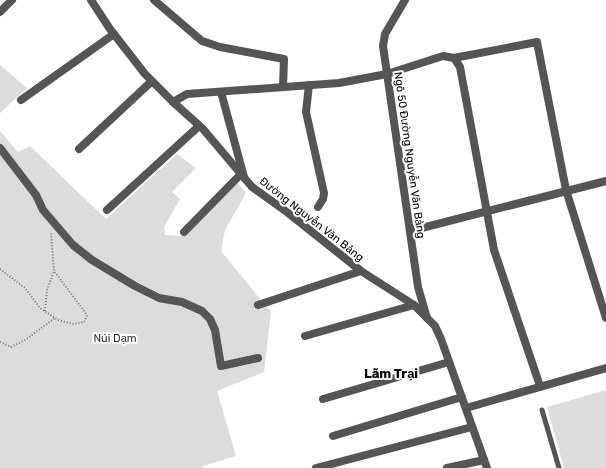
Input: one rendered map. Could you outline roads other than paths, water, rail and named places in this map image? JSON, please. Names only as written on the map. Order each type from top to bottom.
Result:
[{"type":"street","points":[[0,12],[12,0]]},
{"type":"street","name":"Đường Nguyễn Văn Bảng","points":[[90,0],[114,34],[152,81],[199,126],[252,187],[287,212],[360,271],[414,305],[427,318],[438,332],[487,468]]},
{"type":"street","points":[[154,0],[202,41],[220,47],[284,59],[283,87]]},
{"type":"street","name":"Ngõ 50 Đường Nguyễn Văn Bảng","points":[[405,0],[385,34],[383,46],[418,287],[427,318]]},
{"type":"street","points":[[21,100],[114,34]]},
{"type":"street","points":[[173,102],[187,94],[339,83],[386,74],[443,56],[454,58],[537,42],[566,190],[606,318]]},
{"type":"street","points":[[454,58],[460,67],[494,250],[540,386]]},
{"type":"street","points":[[79,149],[152,81]]},
{"type":"street","points":[[309,85],[306,112],[324,193],[323,199],[318,207]]},
{"type":"street","points":[[184,232],[242,176],[221,92]]},
{"type":"street","points":[[107,210],[199,126]]},
{"type":"street","points":[[0,148],[36,195],[43,210],[73,244],[92,260],[135,286],[160,298],[182,302],[202,311],[210,319],[215,330],[221,366],[258,358]]},
{"type":"street","points":[[410,231],[606,181]]},
{"type":"street","points":[[258,305],[360,271]]},
{"type":"street","points":[[305,336],[414,305]]},
{"type":"street","points":[[323,399],[449,362]]},
{"type":"street","points":[[466,408],[606,368]]},
{"type":"street","points":[[333,436],[462,397]]},
{"type":"street","points":[[316,468],[472,427]]},
{"type":"street","points":[[447,468],[484,460]]},
{"type":"lane","points":[[542,410],[559,468]]},
{"type":"district","name":"Lãm Trại","points":[[391,373]]},
{"type":"park label","name":"Núi Dạm","points":[[115,338]]}]
